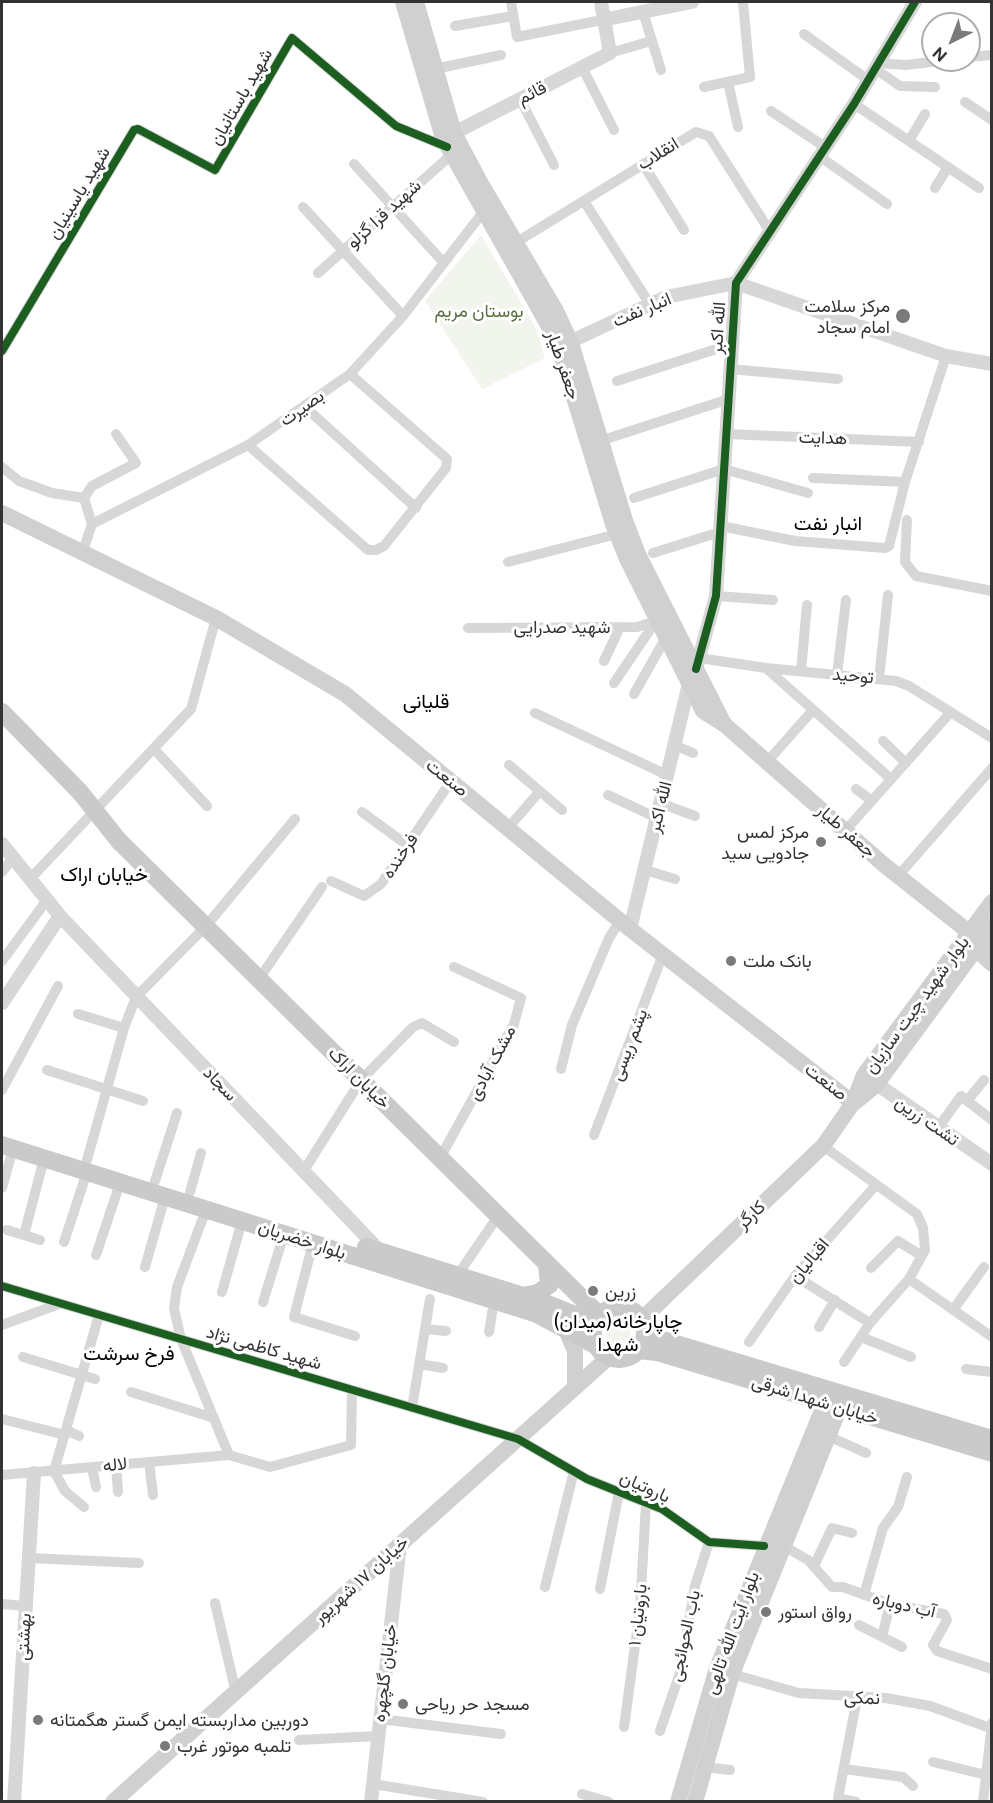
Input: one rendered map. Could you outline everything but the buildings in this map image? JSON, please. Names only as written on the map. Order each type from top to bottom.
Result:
[{"type":"main road","name":"جعفر طیار","points":[[403,2],[436,119],[483,212],[544,315],[564,344],[638,554],[725,725],[845,831],[983,938],[992,964]]},
{"type":"main road","name":"جعفر طیار","points":[[416,2],[435,69],[450,145],[515,243],[555,309],[617,534],[666,639],[695,670]]},
{"type":"main road","name":"صنعت","points":[[2,513],[216,618],[345,694],[626,925],[853,1103]]},
{"type":"main road","name":"خیابان اراک","points":[[2,712],[91,814]]},
{"type":"main road","name":"خیابان اراک","points":[[2,730],[206,926],[547,1264],[598,1319]]},
{"type":"main road","name":"بلوار شهید چیت سازیان","points":[[853,1103],[983,938],[992,902]]},
{"type":"main road","name":"کارگر","points":[[643,1324],[823,1146],[853,1103]]},
{"type":"main road","name":"بلوار خضریان","points":[[2,1133],[87,1166],[160,1189],[206,1210],[537,1314],[603,1352]]},
{"type":"main road","name":"بلوار خضریان","points":[[8,1147],[44,1159],[87,1166],[120,1183],[190,1192],[598,1319]]},
{"type":"main road","points":[[523,1296],[538,1293],[549,1285],[547,1264]]},
{"type":"main road","points":[[613,1308],[621,1308],[636,1314],[643,1324],[645,1336],[638,1350],[625,1358],[603,1352],[594,1339],[598,1319],[613,1308]]},
{"type":"main road","name":"خیابان شهدا شرقی","points":[[643,1324],[660,1339],[992,1439]]},
{"type":"main road","points":[[566,1330],[574,1351],[575,1387]]},
{"type":"main road","name":"خیابان شهدا شرقی","points":[[638,1350],[657,1352],[992,1453]]},
{"type":"main road","name":"خیابان ۱۷ شهریور","points":[[112,1802],[575,1387],[603,1352]]},
{"type":"main road","name":"بلوار آیت الله تالهی","points":[[694,1802],[732,1674],[782,1545],[828,1436],[833,1405]]},
{"type":"main road","name":"بلوار آیت الله تالهی","points":[[678,1802],[717,1668],[765,1546],[833,1405]]},
{"type":"main road","points":[[765,1546],[782,1545]]},
{"type":"street","points":[[511,2],[517,37],[643,12],[660,4],[692,2]]},
{"type":"street","points":[[602,2],[610,53],[651,40]]},
{"type":"street","points":[[704,87],[747,79],[751,73],[743,2]]},
{"type":"street","name":"الله اکبر","points":[[626,925],[645,870],[674,745],[716,596],[736,283],[854,104],[915,2]]},
{"type":"street","points":[[643,12],[661,70]]},
{"type":"street","points":[[455,26],[513,16]]},
{"type":"street","points":[[804,34],[900,86],[935,87]]},
{"type":"street","name":"شهید باستانیان","points":[[215,170],[292,38],[396,126],[450,145]]},
{"type":"street","name":"قائم","points":[[450,145],[520,99],[610,53]]},
{"type":"street","points":[[435,69],[501,55]]},
{"type":"street","points":[[874,70],[921,63]]},
{"type":"street","points":[[582,68],[614,130]]},
{"type":"street","points":[[728,82],[738,127]]},
{"type":"street","points":[[520,99],[554,165]]},
{"type":"street","points":[[965,102],[992,120]]},
{"type":"street","points":[[854,104],[978,188]]},
{"type":"street","points":[[771,111],[887,204]]},
{"type":"street","points":[[909,141],[925,114]]},
{"type":"street","name":"شهید یاسینیان","points":[[2,351],[134,130],[138,129],[215,170]]},
{"type":"street","name":"انقلاب","points":[[515,243],[693,133],[705,134],[769,230]]},
{"type":"street","name":"شهید قرا گزلو","points":[[318,273],[392,207],[450,145]]},
{"type":"street","points":[[354,164],[444,263]]},
{"type":"street","points":[[643,164],[684,230]]},
{"type":"street","points":[[935,188],[948,167]]},
{"type":"street","points":[[584,201],[649,303]]},
{"type":"street","points":[[303,207],[403,316]]},
{"type":"street","name":"بصیرت","points":[[92,524],[248,445],[350,374],[403,316],[483,212]]},
{"type":"street","points":[[736,283],[946,356],[992,364]]},
{"type":"street","name":"انبار نفت","points":[[564,344],[649,303],[666,297],[736,283]]},
{"type":"street","points":[[616,381],[732,344]]},
{"type":"street","points":[[653,552],[721,529],[795,541],[885,548],[889,546],[905,482],[946,356]]},
{"type":"street","points":[[731,369],[838,380]]},
{"type":"street","points":[[248,445],[368,550],[376,550],[384,546],[446,468],[447,459],[350,374]]},
{"type":"street","points":[[600,441],[729,399]]},
{"type":"street","points":[[305,407],[416,508]]},
{"type":"street","points":[[84,498],[92,486],[136,463],[116,434]]},
{"type":"street","name":"هدایت","points":[[727,434],[919,442]]},
{"type":"street","points":[[2,467],[19,481],[52,493],[84,498]]},
{"type":"street","points":[[634,498],[724,470],[808,493]]},
{"type":"street","points":[[813,478],[905,482]]},
{"type":"street","points":[[83,551],[92,524],[84,498]]},
{"type":"street","points":[[908,520],[905,562],[916,576],[992,591]]},
{"type":"street","points":[[508,562],[617,534]]},
{"type":"street","points":[[879,679],[888,595]]},
{"type":"street","points":[[716,596],[773,600]]},
{"type":"street","points":[[837,675],[846,600]]},
{"type":"street","points":[[801,672],[807,604]]},
{"type":"street","points":[[30,879],[191,709],[216,618]]},
{"type":"street","points":[[614,683],[656,621]]},
{"type":"street","name":"شهید صدرایی","points":[[468,628],[636,627],[656,621]]},
{"type":"street","points":[[604,661],[620,627]]},
{"type":"street","points":[[634,694],[666,639]]},
{"type":"street","points":[[766,668],[891,779]]},
{"type":"street","name":"توحید","points":[[695,670],[766,668],[902,683],[992,738]]},
{"type":"street","points":[[767,762],[813,710]]},
{"type":"street","points":[[535,713],[667,775]]},
{"type":"street","points":[[845,831],[950,713]]},
{"type":"street","points":[[883,741],[906,763]]},
{"type":"street","points":[[674,745],[693,753]]},
{"type":"street","points":[[154,749],[207,806]]},
{"type":"street","points":[[509,765],[562,810]]},
{"type":"street","points":[[899,875],[992,768]]},
{"type":"street","name":"فرخنده","points":[[259,979],[326,884],[364,896],[381,884],[451,781]]},
{"type":"street","points":[[856,789],[872,801]]},
{"type":"street","points":[[508,828],[540,791]]},
{"type":"street","points":[[608,795],[657,818]]},
{"type":"street","points":[[660,803],[695,816]]},
{"type":"street","points":[[362,812],[407,846]]},
{"type":"street","points":[[64,1242],[87,1166],[106,1089],[136,997],[206,926],[295,819]]},
{"type":"street","name":"سجاد","points":[[2,844],[60,916],[380,1251]]},
{"type":"street","points":[[2,872],[12,859]]},
{"type":"street","points":[[645,870],[675,879]]},
{"type":"street","points":[[2,961],[47,900]]},
{"type":"street","points":[[2,1003],[60,916]]},
{"type":"street","points":[[561,1069],[572,1025],[609,938],[626,925]]},
{"type":"street","name":"پشم ریسی","points":[[594,1135],[663,954]]},
{"type":"street","name":"مشک آبادی","points":[[440,1158],[514,1024],[520,998],[454,967]]},
{"type":"street","points":[[2,1090],[58,986]]},
{"type":"street","points":[[78,1014],[124,1028]]},
{"type":"street","points":[[303,1172],[361,1080],[413,1027],[422,1023],[454,1042]]},
{"type":"street","points":[[47,1070],[143,1101]]},
{"type":"street","name":"تشت زرین","points":[[870,1080],[992,1164]]},
{"type":"street","points":[[967,1101],[984,1080]]},
{"type":"street","points":[[938,1128],[961,1096],[992,1120]]},
{"type":"street","points":[[145,1267],[177,1113]]},
{"type":"street","points":[[823,1146],[917,1214],[923,1228],[925,1250],[909,1279],[870,1323],[844,1362]]},
{"type":"street","points":[[2,1188],[8,1147]]},
{"type":"street","points":[[190,1192],[201,1153]]},
{"type":"street","points":[[24,1235],[44,1159]]},
{"type":"street","points":[[96,1255],[120,1183]]},
{"type":"street","name":"اقبالیان","points":[[749,1342],[795,1276],[876,1185]]},
{"type":"street","points":[[206,1210],[177,1287],[174,1309],[181,1340],[229,1455],[270,1467],[351,1445],[352,1390]]},
{"type":"street","points":[[457,1276],[498,1216]]},
{"type":"street","points":[[222,1292],[242,1221]]},
{"type":"street","points":[[7,1230],[40,1240]]},
{"type":"street","points":[[263,1302],[284,1234]]},
{"type":"street","points":[[871,1268],[898,1241],[922,1256]]},
{"type":"street","points":[[313,1243],[294,1317],[355,1336]]},
{"type":"street","points":[[953,1310],[984,1267]]},
{"type":"street","points":[[795,1276],[870,1323]]},
{"type":"street","points":[[909,1279],[990,1334]]},
{"type":"street","name":"شهید کاظمی نژاد","points":[[2,1286],[518,1439]]},
{"type":"street","points":[[412,1408],[430,1299]]},
{"type":"street","points":[[819,1327],[835,1300]]},
{"type":"street","points":[[489,1332],[494,1301]]},
{"type":"street","points":[[2,1325],[59,1304]]},
{"type":"street","points":[[84,1507],[65,1491],[54,1471],[99,1315]]},
{"type":"street","points":[[425,1329],[446,1331]]},
{"type":"street","points":[[861,1336],[911,1357]]},
{"type":"street","points":[[23,1357],[95,1379]]},
{"type":"street","points":[[419,1364],[443,1368]]},
{"type":"street","points":[[966,1369],[992,1372]]},
{"type":"street","points":[[130,1392],[214,1418]]},
{"type":"street","points":[[2,1419],[79,1436]]},
{"type":"street","points":[[828,1436],[866,1454]]},
{"type":"street","name":"باروتیان","points":[[518,1439],[574,1472],[662,1509],[709,1542]]},
{"type":"street","name":"لاله","points":[[2,1475],[229,1455]]},
{"type":"street","points":[[149,1462],[153,1495]]},
{"type":"street","points":[[116,1465],[118,1492]]},
{"type":"street","points":[[92,1467],[96,1487]]},
{"type":"street","points":[[545,1587],[574,1472]]},
{"type":"street","name":"بهشتی","points":[[14,1802],[34,1473]]},
{"type":"street","points":[[864,1595],[883,1528],[898,1508],[907,1477]]},
{"type":"street","points":[[600,1588],[619,1492]]},
{"type":"street","name":"۱ باروتیان","points":[[624,1727],[640,1609],[646,1503]]},
{"type":"street","points":[[814,1566],[832,1528],[852,1533]]},
{"type":"street","points":[[709,1542],[765,1546]]},
{"type":"street","name":"باب الحوائجی","points":[[660,1731],[680,1674],[695,1586],[709,1542]]},
{"type":"street","name":"خیابان گلچهره","points":[[370,1802],[400,1545]]},
{"type":"street","name":"آب دوباره","points":[[782,1545],[796,1551],[814,1566],[821,1577],[832,1587],[843,1587],[890,1604],[944,1614],[947,1620],[933,1645],[937,1651],[992,1669]]},
{"type":"street","points":[[28,1558],[139,1563]]},
{"type":"street","points":[[2,1604],[25,1606]]},
{"type":"street","points":[[215,1604],[236,1693]]},
{"type":"street","points":[[882,1637],[890,1604]]},
{"type":"street","points":[[859,1625],[902,1647]]},
{"type":"street","name":"نمکی","points":[[732,1674],[800,1693],[886,1698],[930,1706],[991,1726]]},
{"type":"street","points":[[856,1802],[838,1798],[857,1698]]},
{"type":"street","points":[[380,1719],[501,1734]]},
{"type":"street","points":[[983,1802],[991,1726]]},
{"type":"street","points":[[299,1740],[378,1736]]},
{"type":"street","points":[[933,1762],[986,1776]]},
{"type":"street","points":[[705,1767],[730,1770]]},
{"type":"street","points":[[844,1769],[903,1777],[913,1786]]},
{"type":"street","points":[[373,1784],[483,1802]]},
{"type":"street","points":[[582,1794],[609,1802]]},
{"type":"green space","name":"بوستان مریم","points":[[481,235],[537,330],[545,358],[482,389],[425,301]]},
{"type":"green space","points":[[618,1321],[623,1322],[629,1328],[629,1338],[623,1344],[618,1345],[613,1344],[607,1338],[606,1333],[607,1328],[613,1322]]},
{"type":"cycle path","points":[[696,669],[716,596],[736,283],[854,104],[915,2]]},
{"type":"cycle path","points":[[2,351],[134,130],[138,129],[215,170],[292,38],[396,126],[447,147]]},
{"type":"cycle path","points":[[2,1286],[518,1439],[587,1479],[662,1509],[709,1542],[764,1546]]},
{"type":"place","name":"مرکز سلامت امام سجاد","points":[[903,316]]},
{"type":"place","name":"مرکز لمس جادویی سید","points":[[821,842]]},
{"type":"place","name":"بانک ملت","points":[[731,961]]},
{"type":"place","name":"زرین","points":[[593,1291]]},
{"type":"place","name":"رواق استور","points":[[766,1612]]},
{"type":"place","name":"مسجد حر ریاحی","points":[[403,1704]]},
{"type":"place","name":"دوربین مداربسته ایمن گستر هگمتانه","points":[[38,1720]]},
{"type":"place","name":"تلمبه موتور غرب","points":[[165,1746]]},
{"type":"district","name":"انبار نفت","points":[[828,524]]},
{"type":"district","name":"قلیانی","points":[[426,702]]},
{"type":"district","name":"خیابان اراک","points":[[104,875]]},
{"type":"district","name":"(چاپارخانه(میدان شهدا","points":[[618,1334]]},
{"type":"district","name":"فرخ سرشت","points":[[129,1354]]}]
